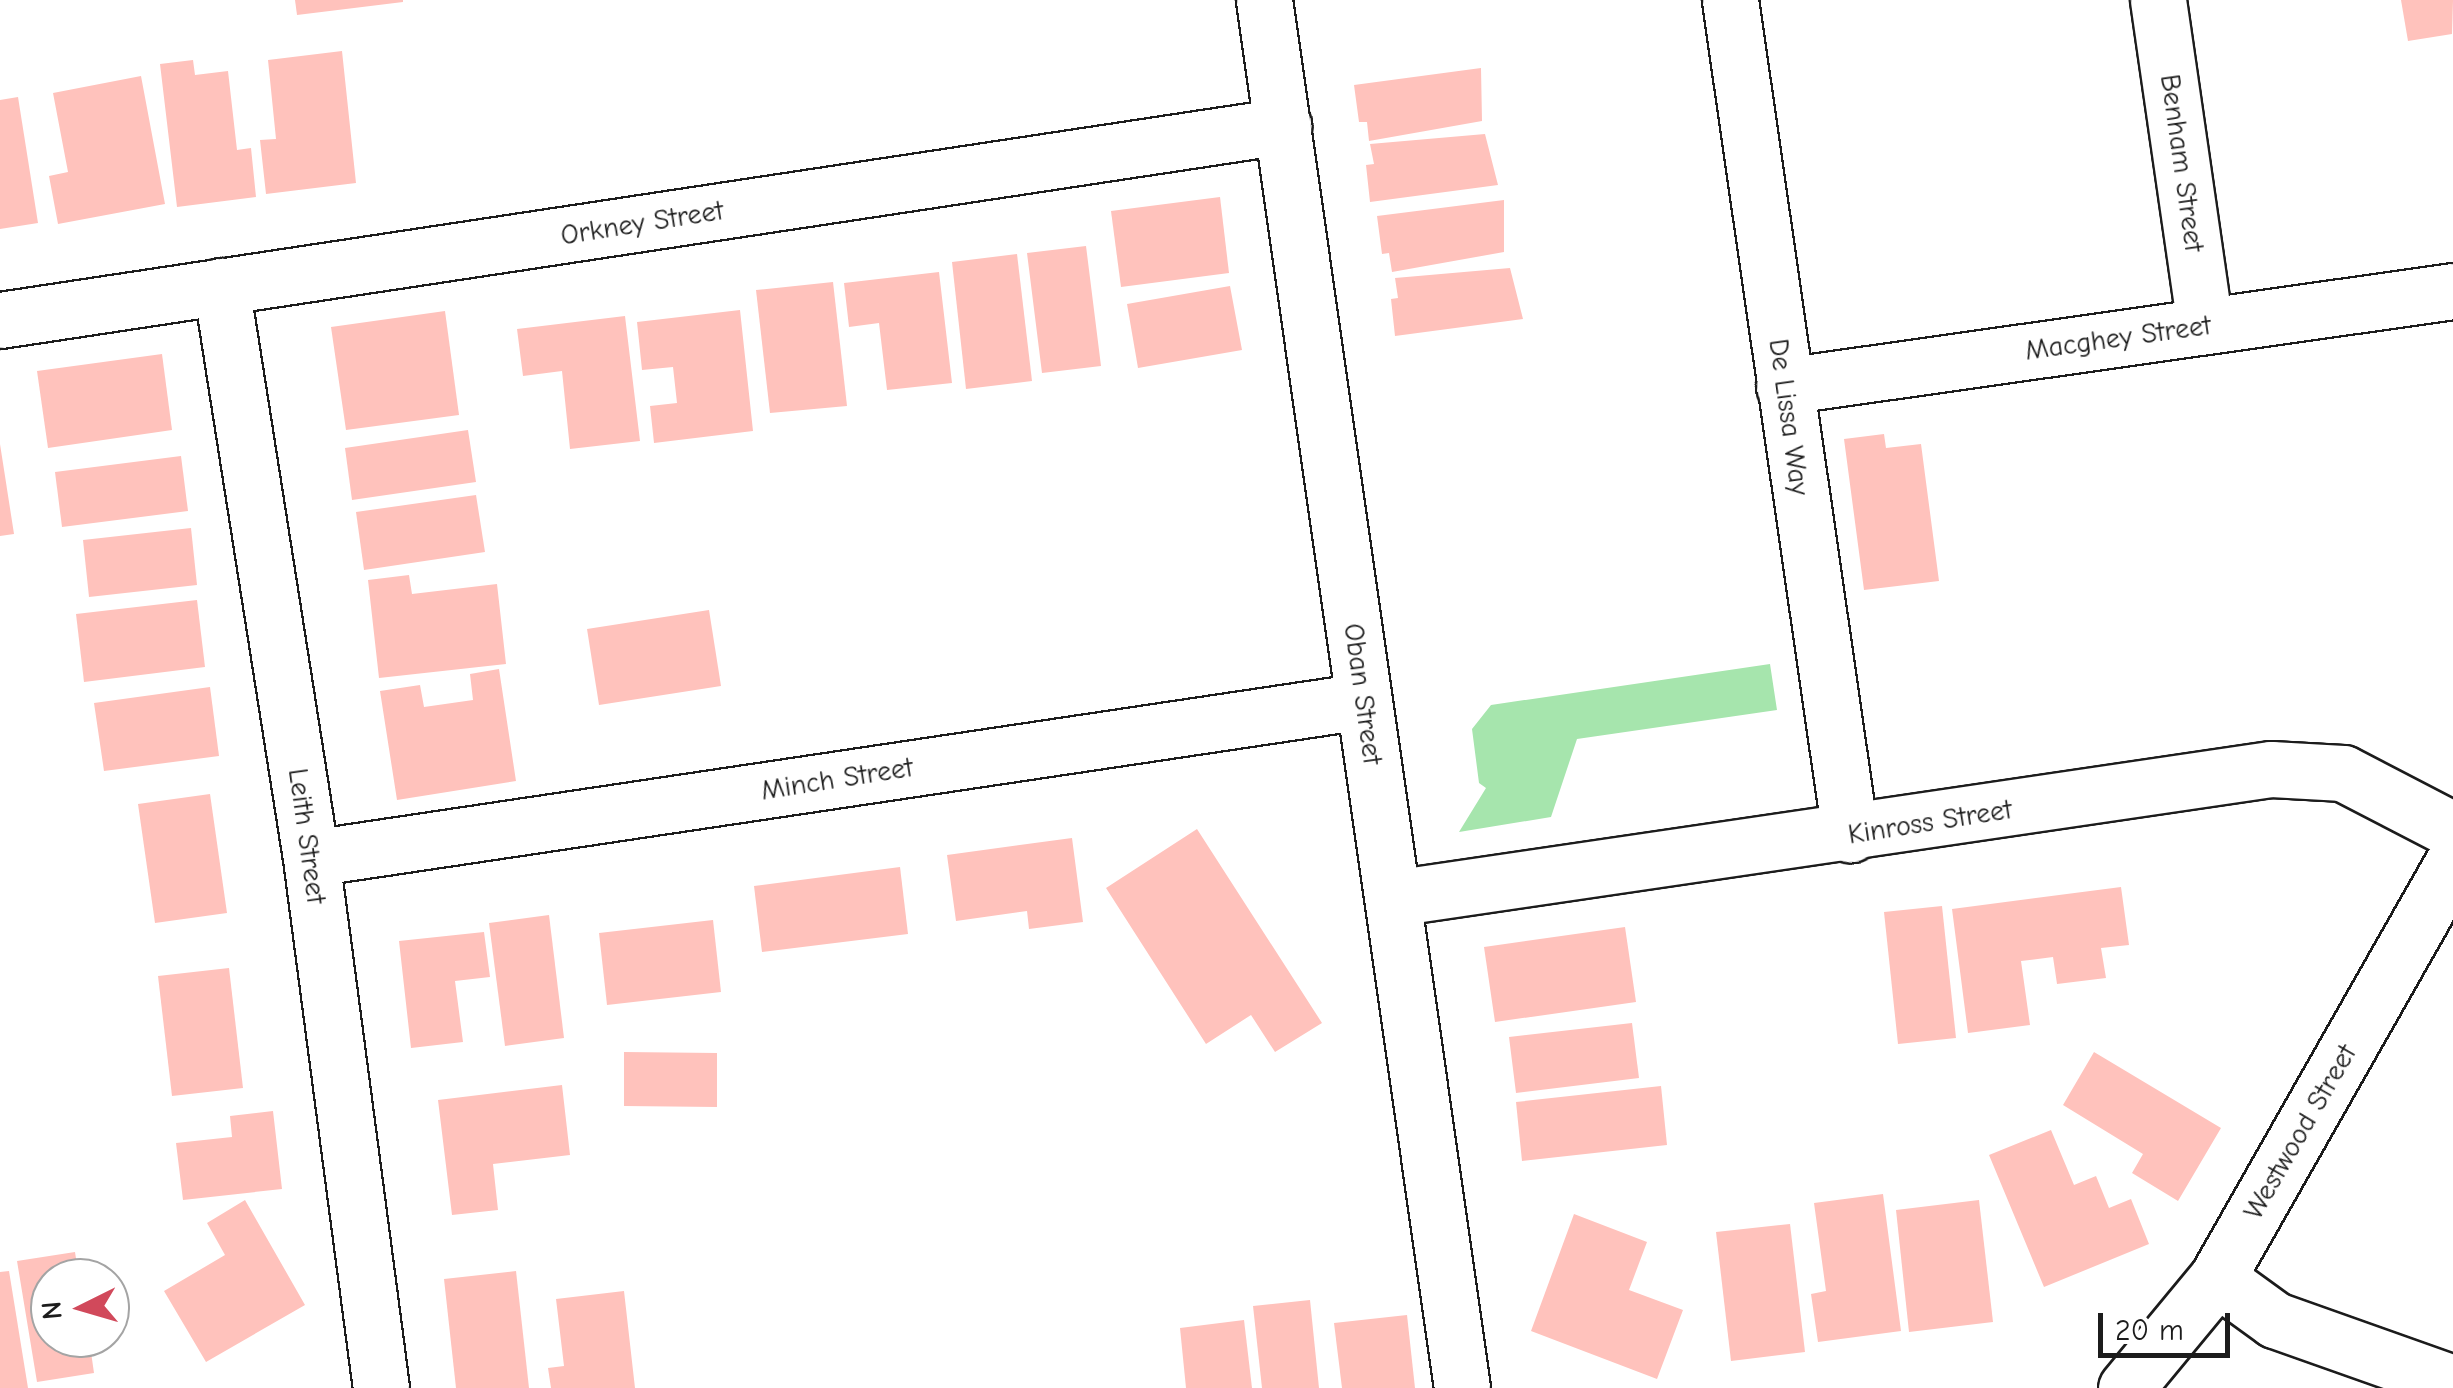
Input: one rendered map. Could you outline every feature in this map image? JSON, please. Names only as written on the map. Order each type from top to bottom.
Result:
[{"type":"street","name":"Oban Street","points":[[1264,0],[1462,1388]]},
{"type":"street","name":"De Lissa Way","points":[[1730,0],[1850,834]]},
{"type":"street","name":"Benham Street","points":[[2158,0],[2205,325]]},
{"type":"street","name":"Orkney Street","points":[[0,320],[1283,126]]},
{"type":"street","name":"Leith Street","points":[[221,286],[311,858],[381,1388]]},
{"type":"street","name":"Macghey Street","points":[[1784,386],[2453,291]]},
{"type":"street","name":"Minch Street","points":[[311,858],[1363,701]]},
{"type":"street","name":"Kinross Street","points":[[1394,898],[1850,834],[2271,769],[2343,774],[2453,830]]},
{"type":"street","name":"Westwood Street","points":[[2126,1388],[2217,1278],[2453,863]]},
{"type":"street","points":[[2217,1278],[2275,1320],[2453,1383]]},
{"type":"green space","points":[[1770,664],[1777,710],[1577,739],[1551,817],[1459,832],[1486,788],[1479,783],[1472,729],[1491,705]]},
{"type":"building","points":[[295,0],[403,0],[403,2],[297,15]]},
{"type":"building","points":[[2401,0],[2453,0],[2452,34],[2408,41]]},
{"type":"building","points":[[342,51],[356,183],[266,194],[260,140],[276,139],[268,60]]},
{"type":"building","points":[[193,60],[195,75],[228,71],[237,150],[251,148],[256,197],[177,207],[160,64]]},
{"type":"building","points":[[1481,68],[1482,121],[1369,141],[1367,122],[1359,122],[1354,85]]},
{"type":"building","points":[[141,76],[165,204],[58,224],[49,176],[68,172],[53,93]]},
{"type":"building","points":[[18,97],[38,223],[0,229],[0,100]]},
{"type":"building","points":[[1485,134],[1498,185],[1370,202],[1366,165],[1374,164],[1370,144]]},
{"type":"building","points":[[1220,197],[1229,273],[1121,287],[1111,211]]},
{"type":"building","points":[[1504,200],[1504,252],[1392,272],[1389,253],[1382,254],[1377,216]]},
{"type":"building","points":[[1086,246],[1101,366],[1042,373],[1027,253]]},
{"type":"building","points":[[1017,254],[1032,381],[966,389],[952,262]]},
{"type":"building","points":[[1510,268],[1523,319],[1395,336],[1391,299],[1398,298],[1395,278]]},
{"type":"building","points":[[939,272],[952,383],[887,390],[879,323],[849,327],[844,283]]},
{"type":"building","points":[[833,282],[847,406],[770,413],[756,290]]},
{"type":"building","points":[[1230,286],[1242,350],[1138,368],[1127,304]]},
{"type":"building","points":[[740,310],[753,431],[654,443],[650,406],[677,403],[673,367],[642,370],[637,322]]},
{"type":"building","points":[[445,311],[459,415],[346,430],[331,327]]},
{"type":"building","points":[[625,316],[640,441],[570,449],[562,371],[523,376],[517,329]]},
{"type":"building","points":[[162,354],[172,430],[48,448],[37,371]]},
{"type":"building","points":[[468,430],[476,482],[352,500],[345,448]]},
{"type":"building","points":[[1884,434],[1886,448],[1921,444],[1939,581],[1864,590],[1844,439]]},
{"type":"building","points":[[0,444],[14,534],[0,536]]},
{"type":"building","points":[[181,456],[188,511],[62,527],[55,472]]},
{"type":"building","points":[[476,495],[485,552],[364,570],[356,512]]},
{"type":"building","points":[[191,528],[197,585],[89,597],[83,540]]},
{"type":"building","points":[[409,575],[412,594],[497,584],[506,664],[379,678],[368,580]]},
{"type":"building","points":[[197,600],[205,667],[84,682],[76,614]]},
{"type":"building","points":[[709,610],[721,686],[599,705],[587,629]]},
{"type":"building","points":[[499,669],[516,781],[397,800],[380,691],[420,685],[424,707],[473,700],[470,674]]},
{"type":"building","points":[[210,687],[219,756],[104,771],[94,703]]},
{"type":"building","points":[[210,794],[227,913],[155,923],[138,804]]},
{"type":"building","points":[[1197,829],[1322,1023],[1275,1052],[1251,1015],[1206,1044],[1106,888]]},
{"type":"building","points":[[1072,838],[1083,922],[1029,929],[1027,911],[956,921],[947,855]]},
{"type":"building","points":[[900,867],[908,934],[762,952],[754,886]]},
{"type":"building","points":[[2121,887],[2129,945],[2101,948],[2106,978],[2057,984],[2053,957],[2021,961],[2030,1025],[1968,1033],[1952,909]]},
{"type":"building","points":[[1942,906],[1956,1038],[1898,1044],[1884,912]]},
{"type":"building","points":[[549,915],[564,1038],[505,1046],[489,923]]},
{"type":"building","points":[[713,920],[721,992],[607,1005],[599,933]]},
{"type":"building","points":[[1625,927],[1636,1002],[1495,1022],[1484,947]]},
{"type":"building","points":[[484,932],[490,977],[455,981],[463,1042],[411,1048],[399,941]]},
{"type":"building","points":[[229,968],[243,1088],[172,1096],[158,976]]},
{"type":"building","points":[[1632,1023],[1639,1078],[1516,1093],[1509,1037]]},
{"type":"building","points":[[624,1052],[717,1053],[717,1107],[624,1106]]},
{"type":"building","points":[[2094,1052],[2221,1128],[2178,1201],[2132,1173],[2143,1154],[2063,1105]]},
{"type":"building","points":[[562,1085],[570,1155],[493,1164],[498,1210],[452,1215],[438,1100]]},
{"type":"building","points":[[1661,1086],[1667,1145],[1522,1161],[1516,1102]]},
{"type":"building","points":[[273,1111],[282,1189],[183,1200],[176,1143],[232,1137],[230,1116]]},
{"type":"building","points":[[2051,1130],[2074,1185],[2096,1176],[2109,1208],[2131,1199],[2149,1244],[2044,1287],[1989,1155]]},
{"type":"building","points":[[1883,1194],[1901,1331],[1818,1342],[1811,1294],[1826,1291],[1814,1203]]},
{"type":"building","points":[[245,1200],[305,1305],[206,1362],[164,1291],[225,1255],[207,1223]]},
{"type":"building","points":[[1979,1200],[1993,1322],[1909,1332],[1896,1210]]},
{"type":"building","points":[[1574,1214],[1647,1242],[1629,1290],[1683,1310],[1657,1379],[1531,1331]]},
{"type":"building","points":[[1790,1224],[1805,1352],[1731,1361],[1716,1232]]},
{"type":"building","points":[[75,1252],[76,1258],[36,1258]]},
{"type":"building","points":[[30,1259],[30,1340],[17,1261]]},
{"type":"building","points":[[9,1271],[28,1388],[0,1388],[0,1272]]},
{"type":"building","points":[[516,1271],[529,1388],[456,1388],[444,1279]]},
{"type":"building","points":[[624,1291],[635,1388],[551,1388],[548,1368],[564,1366],[556,1299]]},
{"type":"building","points":[[1310,1300],[1319,1388],[1262,1388],[1253,1306]]},
{"type":"building","points":[[1407,1315],[1415,1388],[1342,1388],[1334,1323]]},
{"type":"building","points":[[1244,1320],[1252,1388],[1186,1388],[1180,1328]]},
{"type":"building","points":[[33,1358],[92,1358],[94,1373],[37,1382]]}]
